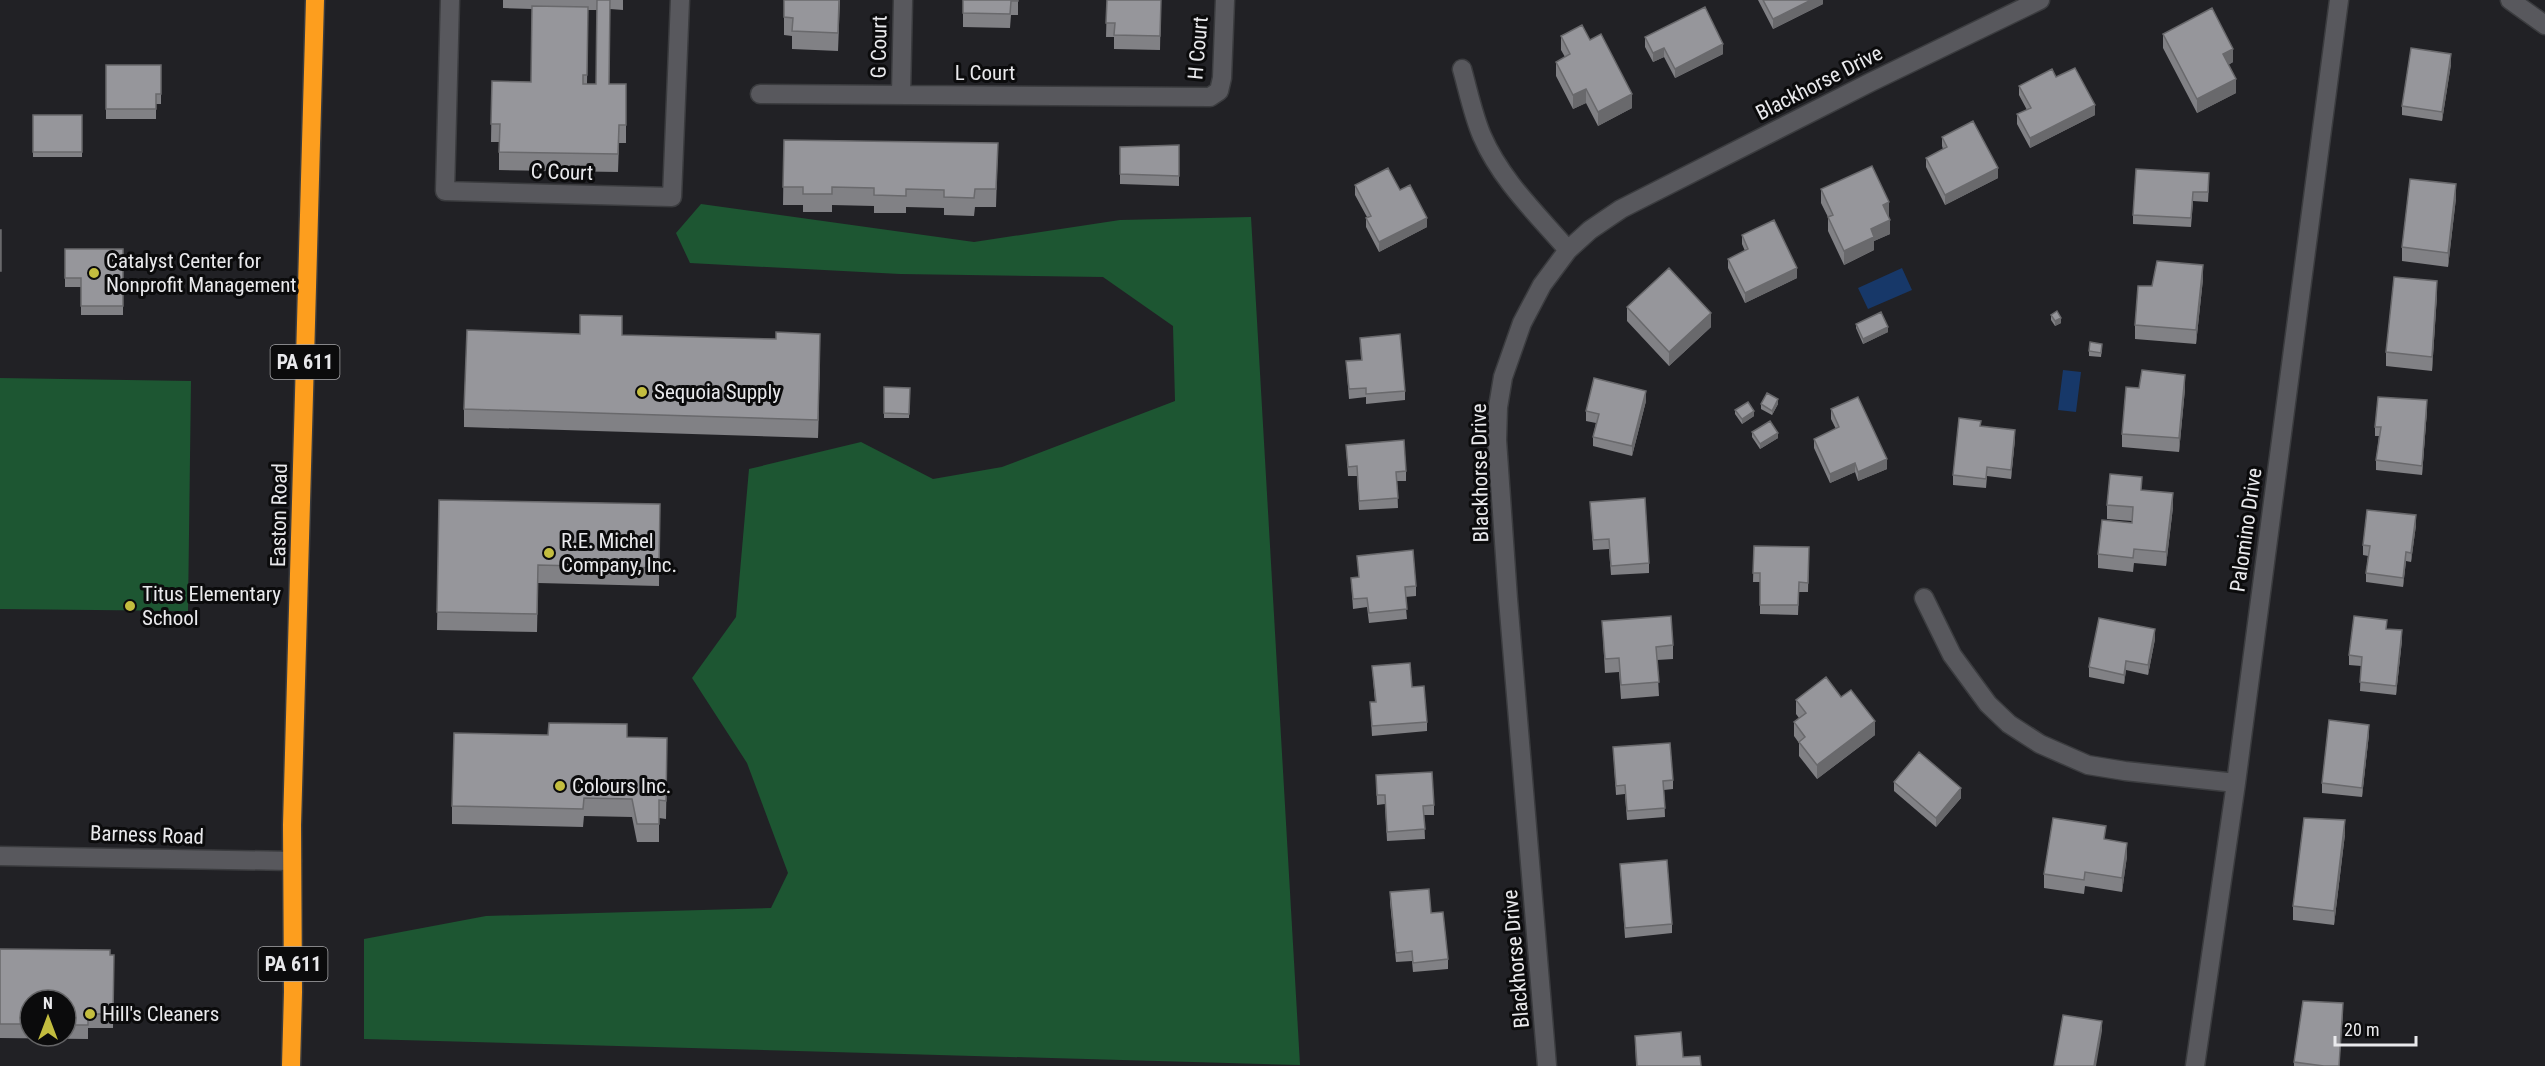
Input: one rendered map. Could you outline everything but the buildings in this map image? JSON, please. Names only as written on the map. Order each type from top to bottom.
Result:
[{"type":"highway","name":"Easton Road","points":[[291,1066],[292,861],[315,0]]},
{"type":"street","name":"C Court","points":[[450,0],[445,191],[672,197],[680,0]]},
{"type":"street","name":"G Court","points":[[901,95],[903,0]]},
{"type":"street","name":"H Court","points":[[1210,97],[1219,91],[1222,78],[1225,0]]},
{"type":"street","name":"Blackhorse Drive","points":[[1547,1066],[1497,440],[1498,407],[1503,376],[1522,323],[1542,285],[1568,250],[1590,230],[1621,208],[2040,0]]},
{"type":"street","name":"Palomino Drive","points":[[2195,1066],[2236,783],[2339,0]]},
{"type":"street","points":[[2510,0],[2545,25]]},
{"type":"street","points":[[1462,69],[1481,134],[1496,165],[1568,250]]},
{"type":"street","name":"L Court","points":[[760,94],[1210,97]]},
{"type":"street","points":[[1924,598],[1952,655],[1988,704],[2009,724],[2040,744],[2088,765],[2236,783]]},
{"type":"street","name":"Barness Road","points":[[0,856],[292,861]]},
{"type":"green space","points":[[701,204],[974,242],[1120,220],[1251,217],[1300,1065],[364,1039],[364,939],[486,916],[771,908],[788,873],[747,763],[692,678],[736,617],[749,469],[861,442],[933,479],[1002,467],[1175,401],[1173,326],[1103,277],[900,274],[690,263],[676,233]]},
{"type":"green space","points":[[0,378],[191,381],[188,611],[0,609]]},
{"type":"water","points":[[1902,268],[1912,290],[1868,309],[1858,288]]},
{"type":"water","points":[[2063,370],[2081,372],[2076,412],[2058,410]]},
{"type":"place","name":"Catalyst Center for Nonprofit Management","points":[[94,273]]},
{"type":"place","name":"Sequoia Supply","points":[[642,392]]},
{"type":"place","name":"R.E. Michel Company, Inc.","points":[[549,553]]},
{"type":"place","name":"Titus Elementary School","points":[[130,606]]},
{"type":"place","name":"Colours Inc.","points":[[560,786]]},
{"type":"place","name":"Hill's Cleaners","points":[[90,1014]]}]
